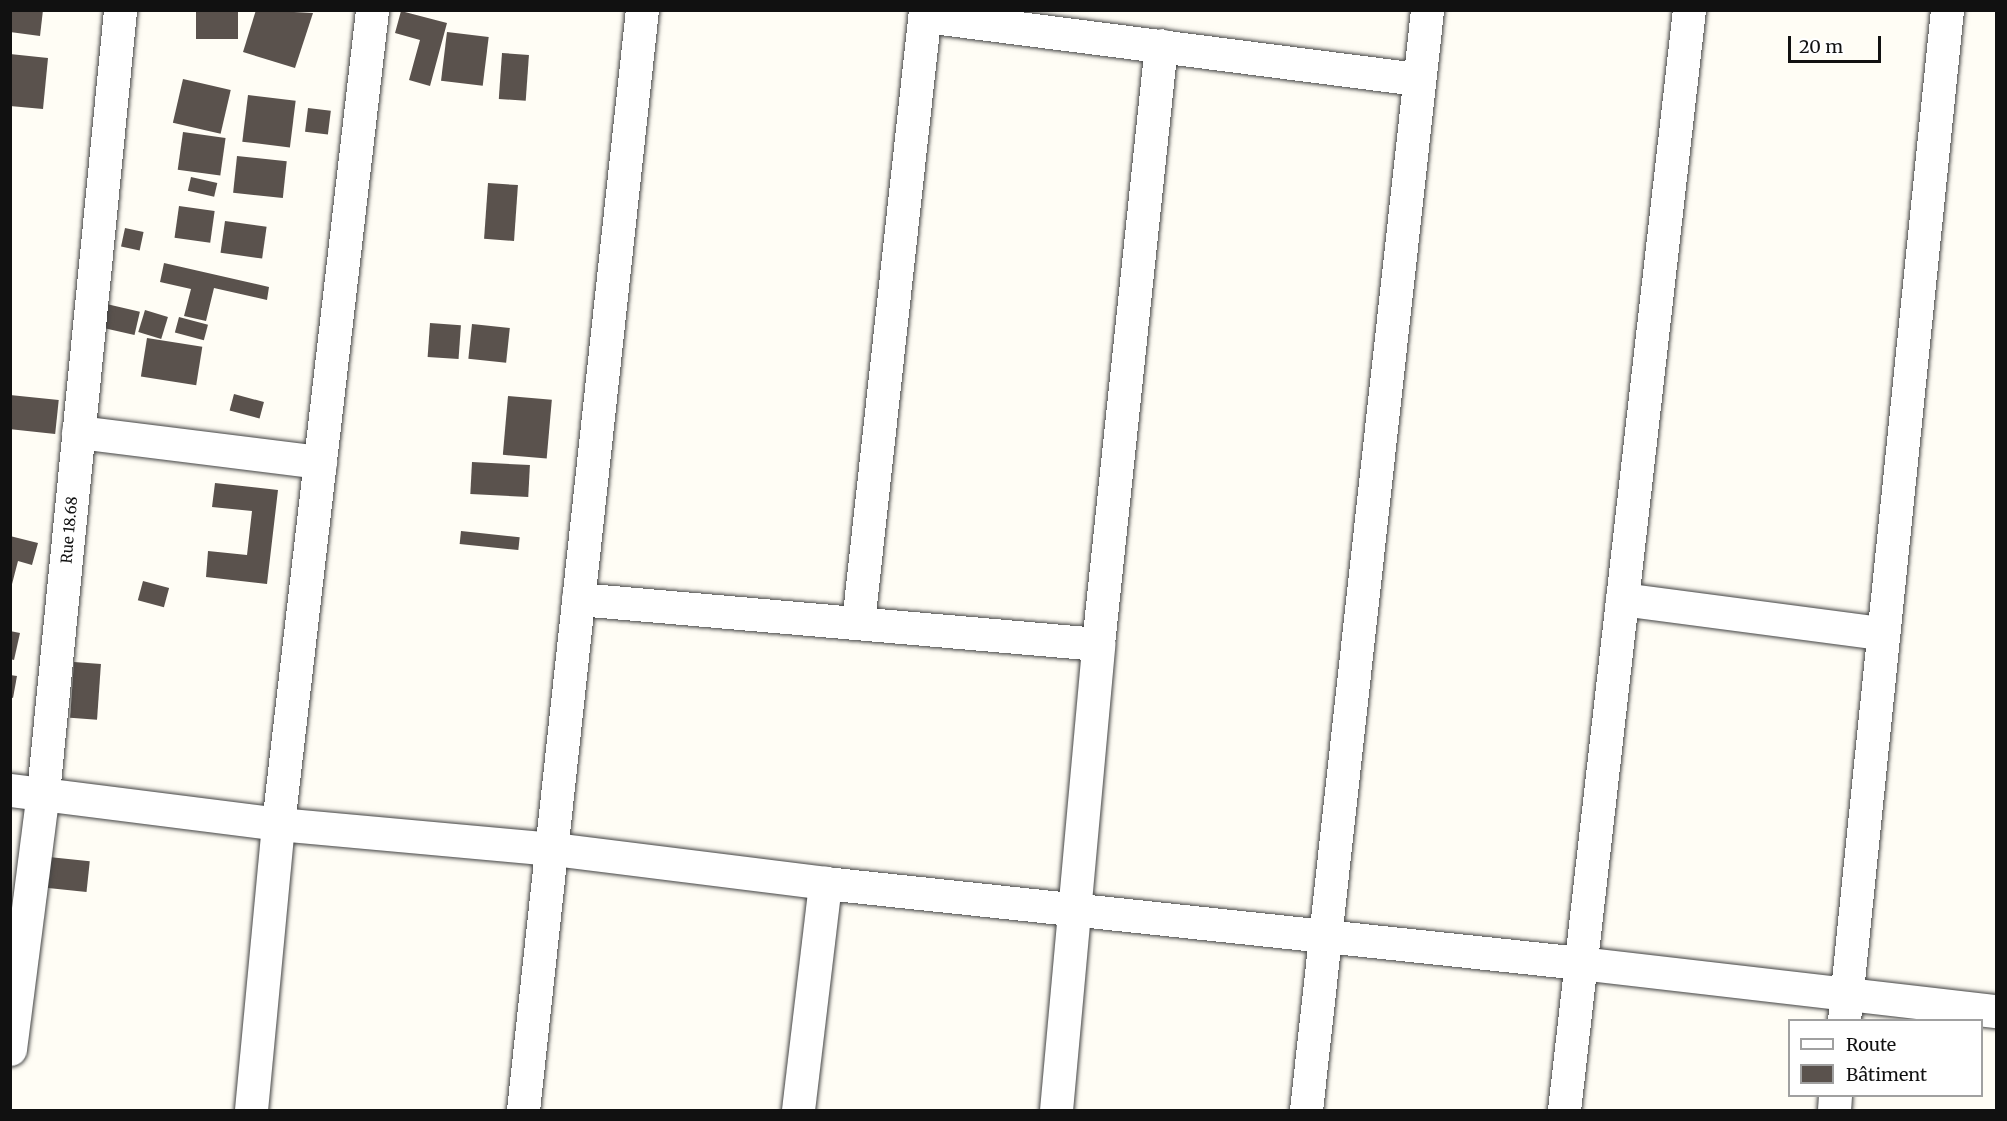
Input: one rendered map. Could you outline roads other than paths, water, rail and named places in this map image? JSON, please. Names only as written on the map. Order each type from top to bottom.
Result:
[{"type":"street","name":"Rue 18.68","points":[[10,1049],[43,793],[120,10]]},
{"type":"street","points":[[251,1110],[278,824],[372,10]]},
{"type":"street","points":[[523,1110],[642,10]]},
{"type":"street","points":[[1306,1110],[1427,10]]},
{"type":"street","points":[[1564,1110],[1689,10]]},
{"type":"street","points":[[1846,1007],[1882,633],[1947,10]]},
{"type":"street","points":[[858,623],[925,13],[1419,79]]},
{"type":"street","points":[[1056,1110],[1098,644],[1161,45]]},
{"type":"street","points":[[78,432],[320,462]]},
{"type":"street","points":[[578,599],[1098,644]]},
{"type":"street","points":[[1622,599],[1882,633]]},
{"type":"street","points":[[10,790],[278,824],[553,849],[825,883],[1580,963],[1846,1007],[1996,1011]]},
{"type":"street","points":[[798,1110],[825,883]]}]
